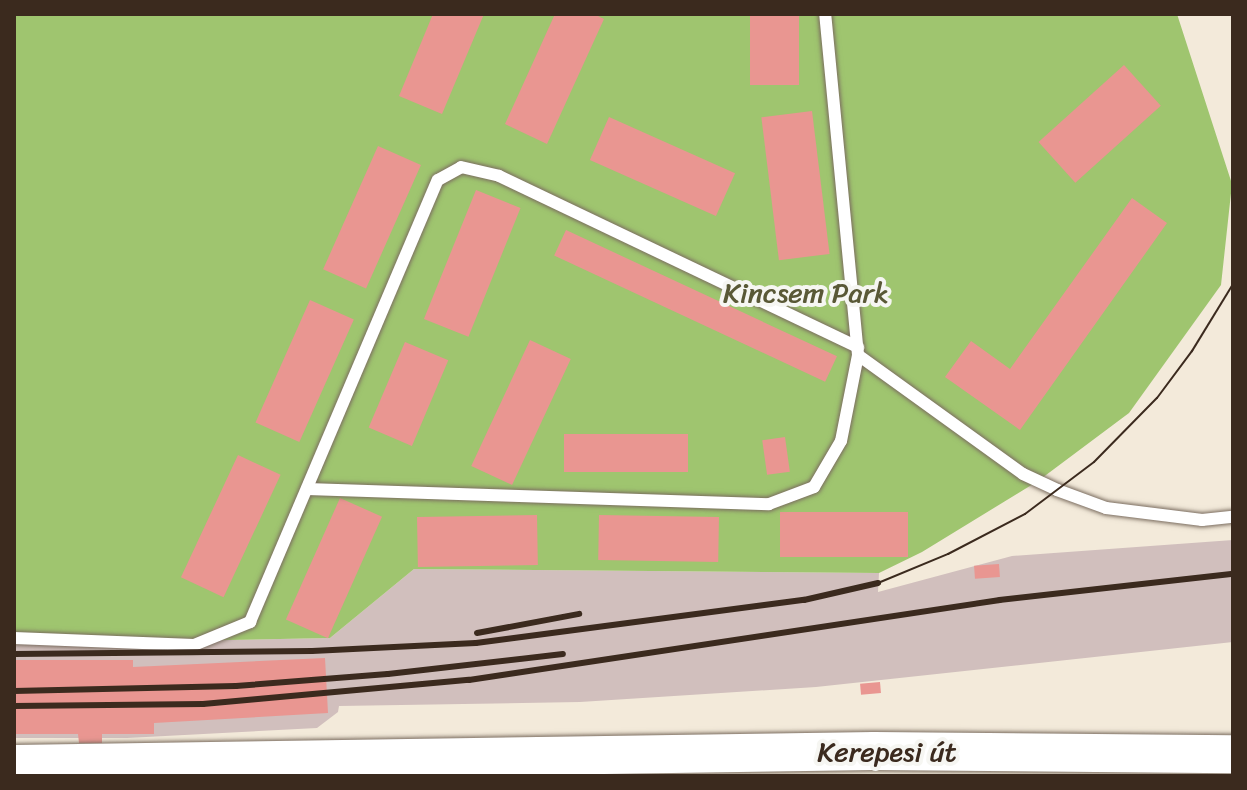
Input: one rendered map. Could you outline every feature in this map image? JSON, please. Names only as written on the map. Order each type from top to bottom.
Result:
[{"type":"main road","name":"Kerepesi út","points":[[14,764],[702,754],[874,764],[1233,754]]},
{"type":"main road","points":[[576,776],[702,754]]},
{"type":"lane","points":[[307,489],[769,504],[814,487],[841,441],[858,351],[825,14]]},
{"type":"lane","points":[[14,638],[194,645],[250,622],[438,180],[461,167],[499,176],[858,351],[1023,474],[1057,490],[1106,508],[1202,520],[1233,517]]},
{"type":"shaded area","points":[[1233,540],[1233,642],[816,687],[580,702],[339,706],[338,712],[317,728],[127,738],[14,738],[14,644],[330,638],[414,569],[879,573],[878,592],[1012,556]]},
{"type":"green space","name":"Kincsem Park","points":[[14,14],[1177,14],[1232,184],[1221,285],[1129,413],[1038,481],[922,552],[879,573],[414,569],[330,638],[14,644]]},
{"type":"building","points":[[433,14],[484,14],[442,114],[399,96]]},
{"type":"building","points":[[555,14],[594,14],[604,19],[547,144],[505,124]]},
{"type":"building","points":[[750,14],[799,14],[799,85],[750,85]]},
{"type":"building","points":[[1124,65],[1161,106],[1075,183],[1039,142]]},
{"type":"building","points":[[812,111],[830,254],[779,260],[761,117]]},
{"type":"building","points":[[609,117],[735,173],[716,216],[590,160]]},
{"type":"building","points":[[378,146],[421,165],[366,288],[323,269]]},
{"type":"building","points":[[476,190],[521,208],[468,337],[424,319]]},
{"type":"building","points":[[1132,198],[1167,223],[1020,430],[945,377],[971,341],[1010,369]]},
{"type":"building","points":[[566,230],[837,356],[825,382],[554,255]]},
{"type":"building","points":[[310,300],[354,320],[299,442],[255,422]]},
{"type":"building","points":[[530,340],[571,359],[512,485],[471,466]]},
{"type":"building","points":[[405,342],[448,360],[412,446],[369,428]]},
{"type":"building","points":[[564,434],[688,434],[688,472],[564,472]]},
{"type":"building","points":[[785,437],[790,472],[767,475],[762,440]]},
{"type":"building","points":[[238,455],[281,475],[224,597],[181,577]]},
{"type":"building","points":[[340,498],[382,517],[328,638],[286,620]]},
{"type":"building","points":[[780,512],[908,512],[908,557],[780,557]]},
{"type":"building","points":[[537,515],[538,565],[418,567],[417,517]]},
{"type":"building","points":[[599,515],[719,517],[718,562],[598,560]]},
{"type":"building","points":[[999,564],[1000,577],[975,579],[974,566]]},
{"type":"building","points":[[325,658],[328,713],[154,723],[154,734],[102,734],[102,743],[79,743],[78,734],[14,734],[14,660],[133,660],[133,667]]},
{"type":"building","points":[[880,682],[881,693],[861,695],[860,684]]},
{"type":"tram line","points":[[878,583],[948,554],[1025,514],[1094,462],[1157,398],[1192,351],[1233,284]]},
{"type":"railway","points":[[14,706],[203,704],[469,680],[1000,600],[1233,574]]},
{"type":"railway","points":[[14,654],[312,651],[476,643],[804,600],[878,583]]},
{"type":"railway","points":[[477,633],[579,614]]},
{"type":"railway","points":[[14,691],[236,686],[388,674],[563,654]]}]
